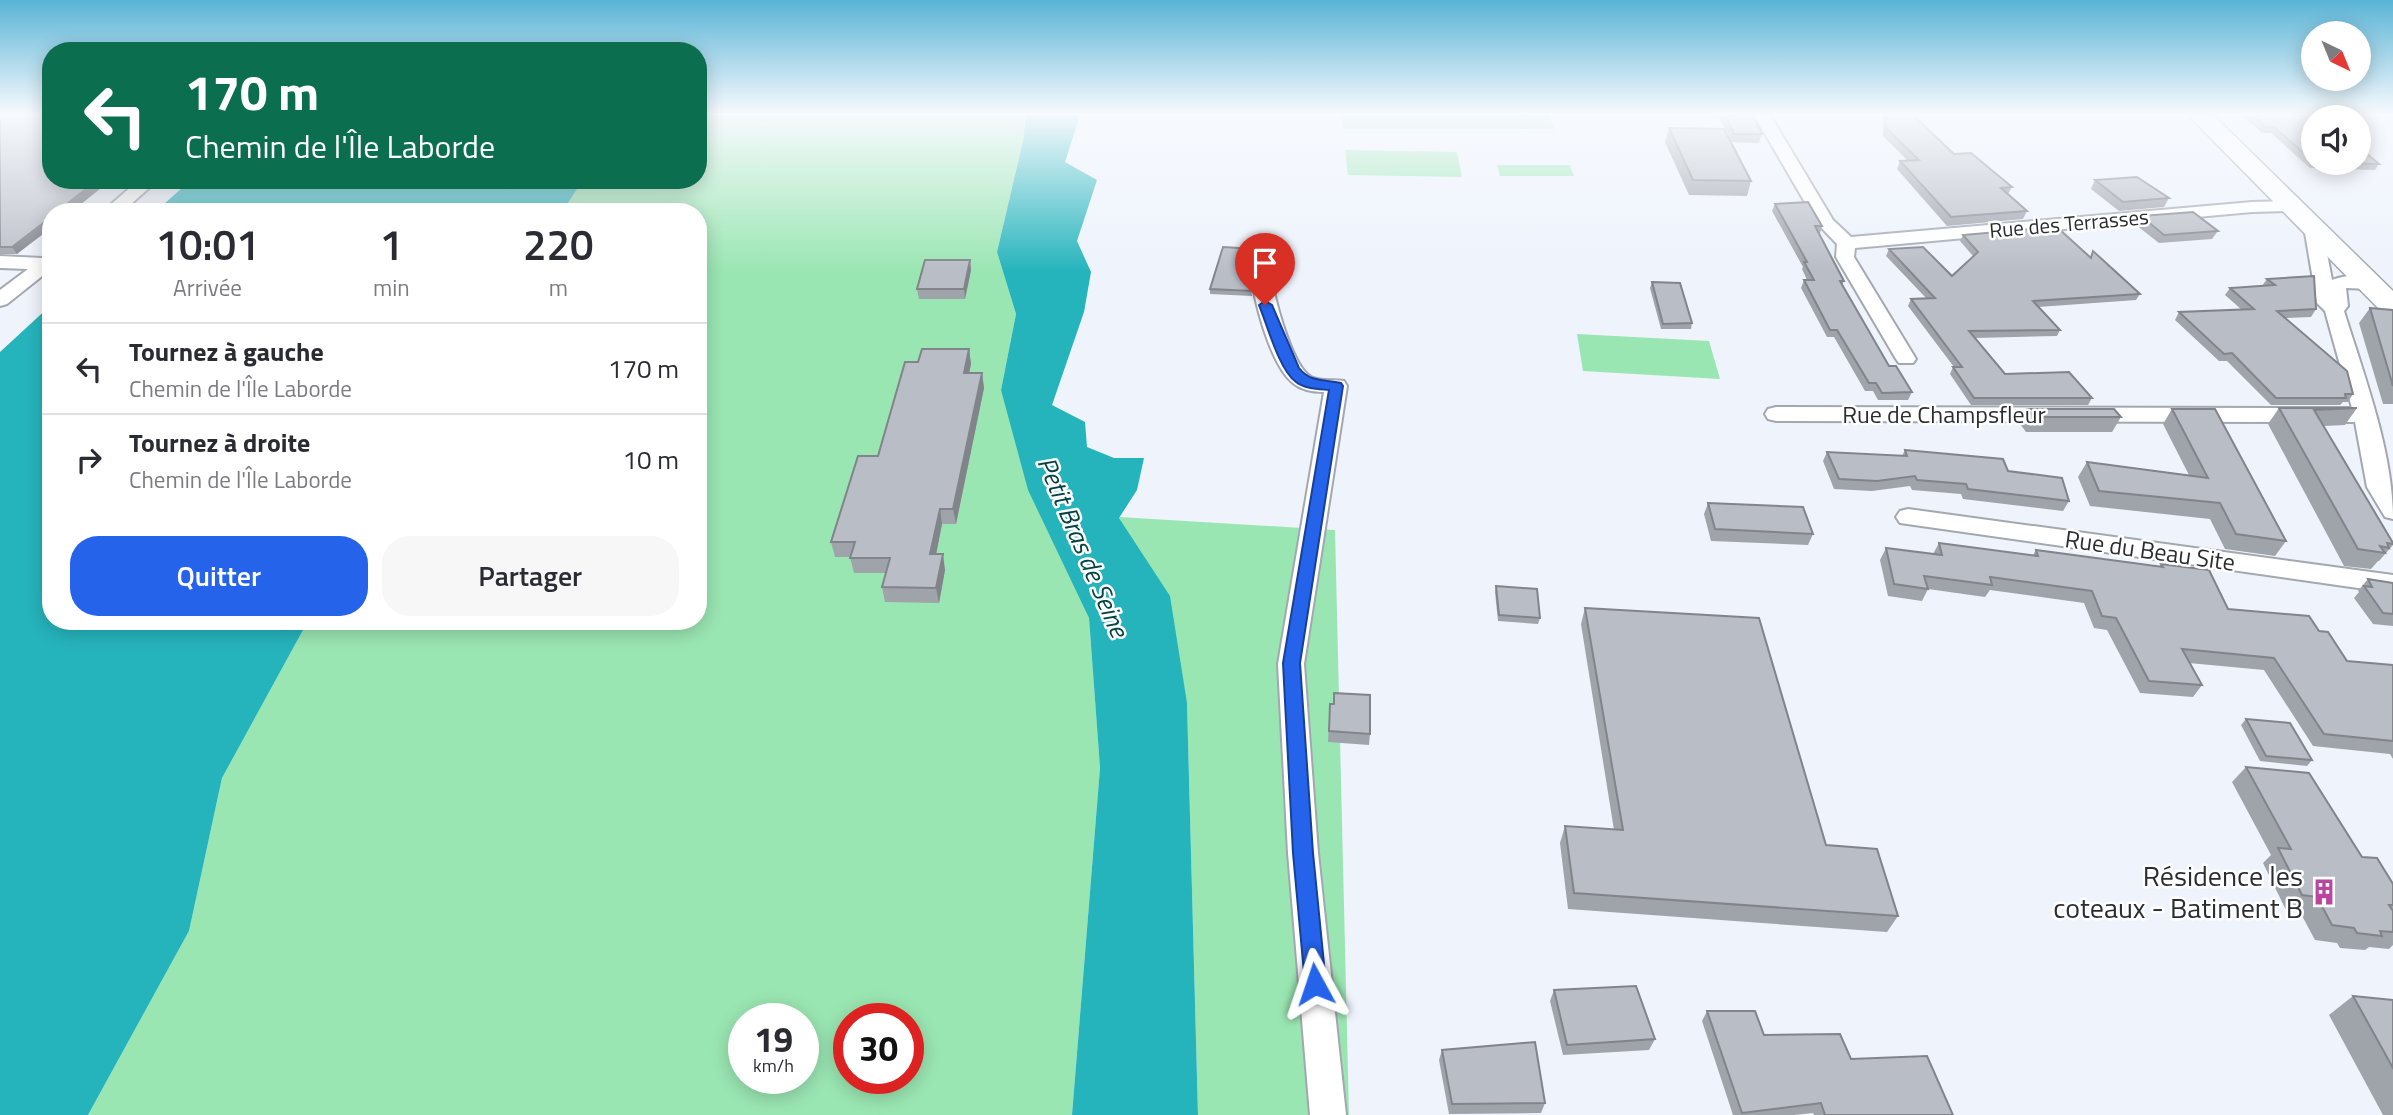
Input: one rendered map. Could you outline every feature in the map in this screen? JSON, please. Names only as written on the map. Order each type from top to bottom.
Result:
[{"type":"main road","points":[[2252,167],[2380,293]]},
{"type":"street","points":[[1793,167],[1826,223],[1846,243],[1845,257],[1906,359]]},
{"type":"street","points":[[122,203],[139,189]]},
{"type":"street","name":"Rue des Terrasses","points":[[1846,243],[2252,207],[2291,206]]},
{"type":"street","points":[[2314,227],[2327,303],[2334,309],[2365,416],[2379,487],[2393,511]]},
{"type":"street","points":[[0,262],[42,262]]},
{"type":"street","points":[[0,300],[42,267]]},
{"type":"street","points":[[2321,271],[2340,267],[2380,293]]},
{"type":"street","points":[[2334,309],[2338,306],[2337,285],[2344,282],[2380,293]]},
{"type":"street","points":[[1263,287],[1265,305],[1292,369],[1301,379],[1315,385],[1336,386],[1291,663],[1303,853],[1328,1115]]},
{"type":"street","name":"Rue de Champsfleur","points":[[1776,414],[2365,416]]},
{"type":"street","name":"Rue du Beau Site","points":[[1908,517],[2393,584]]},
{"type":"green space","points":[[707,167],[1017,167],[997,252],[1016,314],[1001,390],[1089,618],[1100,768],[1072,1115],[88,1115],[189,931],[222,778],[303,630],[707,630],[707,203],[568,203],[577,189],[707,189]]},
{"type":"green space","points":[[1347,167],[1460,167],[1462,177],[1348,175]]},
{"type":"green space","points":[[1498,167],[1571,167],[1574,176],[1500,176]]},
{"type":"green space","points":[[1577,334],[1709,341],[1720,379],[1583,371]]},
{"type":"green space","points":[[1119,517],[1335,530],[1349,1115],[1198,1115],[1187,703]]},
{"type":"water","name":"Petit Bras de Seine","points":[[1017,167],[1074,167],[1097,180],[1077,241],[1091,272],[1084,312],[1052,405],[1085,422],[1087,447],[1114,458],[1144,458],[1137,490],[1119,518],[1170,596],[1187,703],[1198,1115],[1072,1115],[1100,768],[1089,618],[1028,490],[1001,390],[1016,314],[997,252]]},
{"type":"water","points":[[181,189],[577,189],[568,203],[165,203]]},
{"type":"water","points":[[42,313],[42,630],[303,630],[222,778],[189,931],[88,1115],[0,1115],[0,352]]},
{"type":"building","points":[[0,167],[42,167],[42,189],[86,189],[68,203],[42,203],[42,224],[12,247],[0,247]]},
{"type":"building","points":[[1687,167],[1744,167],[1751,181],[1693,180]]},
{"type":"building","points":[[1905,167],[1988,167],[2012,187],[2001,188],[2027,211],[1951,217]]},
{"type":"building","points":[[2137,177],[2169,198],[2123,202],[2095,180]]},
{"type":"building","points":[[1808,202],[1822,226],[1815,226],[1844,281],[1840,281],[1889,366],[1896,366],[1912,392],[1882,393],[1876,383],[1869,383],[1837,330],[1830,330],[1804,280],[1814,280],[1804,262],[1807,262],[1775,204]]},
{"type":"building","points":[[2193,212],[2218,231],[2164,235],[2141,216]]},
{"type":"building","points":[[2059,229],[2091,258],[2093,251],[2140,294],[2033,301],[2060,330],[1969,331],[2005,374],[2069,372],[2092,398],[1974,398],[1953,367],[1962,367],[1911,299],[1935,298],[1889,249],[1923,247],[1952,276],[1978,252],[1963,235]]},
{"type":"building","points":[[1223,247],[1255,249],[1252,291],[1210,289]]},
{"type":"building","points":[[925,260],[970,260],[964,289],[917,289]]},
{"type":"building","points":[[2314,276],[2316,309],[2277,311],[2347,371],[2353,394],[2345,394],[2346,398],[2276,398],[2232,353],[2224,354],[2179,312],[2254,309],[2230,288],[2275,285],[2267,279]]},
{"type":"building","points":[[1652,282],[1680,283],[1692,323],[1663,324]]},
{"type":"building","points":[[2370,308],[2393,310],[2393,386]]},
{"type":"building","points":[[922,349],[969,349],[964,373],[982,373],[953,509],[940,509],[930,554],[943,554],[936,588],[882,587],[890,558],[850,558],[855,542],[831,542],[858,456],[878,456],[905,362],[918,362]]},
{"type":"building","points":[[2279,408],[2357,408],[2314,410],[2393,543],[2387,543],[2389,548],[2380,546],[2385,553],[2358,549]]},
{"type":"building","points":[[2028,409],[2114,409],[2121,417],[2034,417]]},
{"type":"building","points":[[2172,409],[2215,409],[2286,541],[2236,534],[2220,503],[2099,491],[2087,462],[2208,478]]},
{"type":"building","points":[[1905,450],[2003,459],[2008,471],[2062,478],[2069,501],[1968,489],[1966,484],[1917,480],[1915,476],[1877,481],[1839,479],[1827,452],[1907,456]]},
{"type":"building","points":[[1708,503],[1803,507],[1813,534],[1715,529]]},
{"type":"building","points":[[1939,543],[2038,556],[2036,550],[2163,567],[2161,564],[2209,570],[2228,609],[2309,616],[2319,631],[2328,632],[2347,661],[2393,665],[2393,741],[2324,734],[2274,658],[2182,649],[2202,685],[2149,681],[2116,618],[2102,616],[2092,591],[1990,577],[1992,585],[1924,576],[1928,589],[1894,584],[1886,548],[1942,555]]},
{"type":"building","points":[[2368,579],[2393,583],[2393,614],[2383,613],[2364,586],[2372,587]]},
{"type":"building","points":[[1496,586],[1537,589],[1540,618],[1499,615]]},
{"type":"building","points":[[1585,608],[1759,618],[1826,845],[1877,849],[1898,916],[1574,893],[1565,826],[1623,830]]},
{"type":"building","points":[[1334,693],[1370,695],[1370,734],[1329,731],[1330,704],[1334,704]]},
{"type":"building","points":[[2246,719],[2290,723],[2312,760],[2266,756]]},
{"type":"building","points":[[2246,767],[2309,773],[2362,857],[2377,858],[2393,884],[2393,905],[2389,905],[2393,911],[2393,932],[2380,931],[2382,936],[2357,933],[2354,928],[2332,925],[2317,897],[2302,895],[2278,848],[2291,849]]},
{"type":"building","points":[[1636,986],[1655,1039],[1567,1045],[1554,990]]},
{"type":"building","points":[[2353,996],[2393,1000],[2393,1068]]},
{"type":"building","points":[[1707,1011],[1755,1011],[1764,1035],[1840,1034],[1851,1059],[1927,1056],[1953,1115],[1825,1115],[1821,1103],[1742,1113]]},
{"type":"building","points":[[1535,1042],[1545,1103],[1452,1104],[1442,1050]]},
{"type":"place","name":"Résidence les coteaux - Batiment B","points":[[2324,892]]},
{"type":"route","points":[[1265,305],[1277,328],[1292,369],[1301,379],[1315,385],[1336,386],[1291,663],[1303,853],[1315,984]]}]
